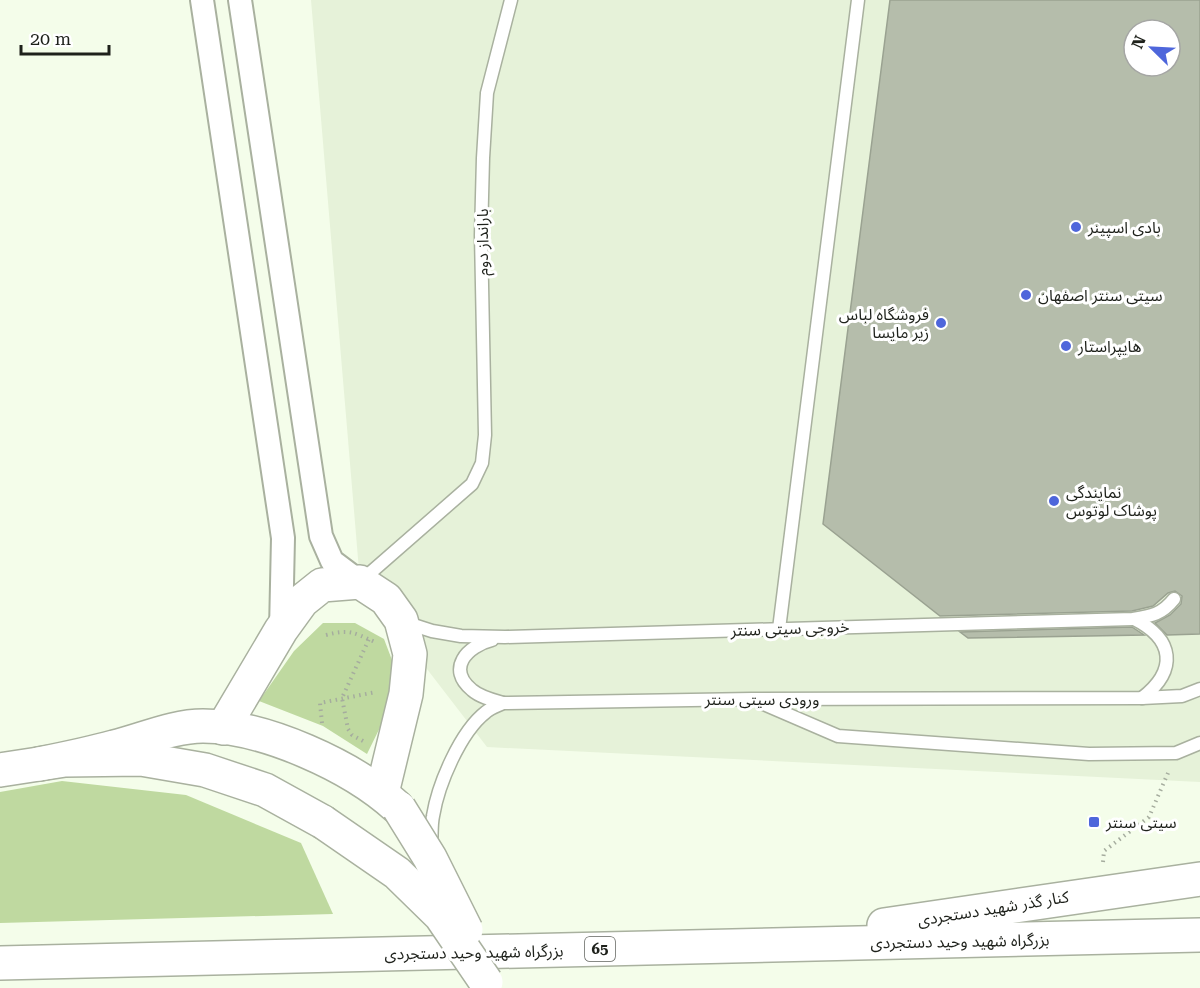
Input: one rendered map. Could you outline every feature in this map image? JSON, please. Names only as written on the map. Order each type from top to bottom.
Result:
[{"type":"main road","points":[[223,728],[281,630],[302,601],[322,585],[360,582],[386,599],[402,621],[410,654],[391,800]]},
{"type":"main road","points":[[39,764],[171,731],[202,726],[260,734],[300,748],[359,778],[391,800],[430,858],[460,915],[487,985]]},
{"type":"main road","points":[[0,770],[65,760],[141,759],[205,770],[265,790],[323,822],[397,873],[441,916],[487,985]]},
{"type":"main road","name":"کنار گذر شهید دستجردی","points":[[752,946],[1097,892],[1200,879]]},
{"type":"main road","name":"بزرگراه شهید وحید دستجردی","points":[[0,963],[1200,935]]},
{"type":"street","points":[[202,0],[283,538],[281,630]]},
{"type":"street","points":[[240,0],[321,536],[332,561],[360,582]]},
{"type":"lane","name":"بارانداز دوم","points":[[360,582],[472,484],[482,463],[486,435],[481,235],[487,93],[511,0]]},
{"type":"lane","points":[[779,628],[858,0]]},
{"type":"lane","name":"خروجی سیتی سنتر","points":[[402,621],[432,632],[461,636],[505,637],[1133,619],[1155,616],[1166,609],[1174,599]]},
{"type":"lane","points":[[1133,619],[1149,627],[1162,639],[1167,656],[1164,673],[1156,687],[1142,698]]},
{"type":"lane","points":[[502,703],[472,690],[462,679],[460,665],[467,653],[476,645],[505,637]]},
{"type":"lane","name":"ورودی سیتی سنتر","points":[[502,703],[752,699],[1142,698],[1182,696],[1200,689]]},
{"type":"lane","points":[[752,699],[838,735],[1089,754],[1176,753],[1200,743]]},
{"type":"lane","points":[[430,858],[433,816],[442,784],[455,754],[471,727],[487,711],[502,703]]},
{"type":"path","points":[[368,744],[352,735],[348,729],[342,698],[369,639]]},
{"type":"path","points":[[322,729],[321,703],[373,692],[406,694]]},
{"type":"path","points":[[1097,892],[1104,851],[1149,817],[1176,753]]},
{"type":"shaded area","points":[[311,0],[1200,0],[1200,782],[487,747],[360,582]]},
{"type":"green space","points":[[323,623],[355,623],[384,639],[395,668],[390,707],[367,754],[323,726],[259,701],[294,651]]},
{"type":"green space","points":[[62,781],[186,795],[301,843],[333,914],[0,923],[0,792]]},
{"type":"building","name":"سیتی سنتر اصفهان","points":[[890,0],[1200,0],[1200,634],[1167,635],[1155,623],[1170,615],[1181,604],[1182,596],[1175,591],[1168,593],[1153,606],[1132,611],[940,616],[823,524]]},
{"type":"building","points":[[1132,627],[1144,635],[968,638],[960,632]]},
{"type":"place","name":"بادی اسپینر","points":[[1076,227]]},
{"type":"place","name":"سیتی سنتر اصفهان","points":[[1026,295]]},
{"type":"place","name":"فروشگاه لباس زیر مایسا","points":[[941,323]]},
{"type":"place","name":"هایپراستار","points":[[1066,346]]},
{"type":"place","name":"نمایندگی پوشاک لوتوس","points":[[1054,501]]},
{"type":"place","name":"سیتی سنتر","points":[[1094,822]]}]
